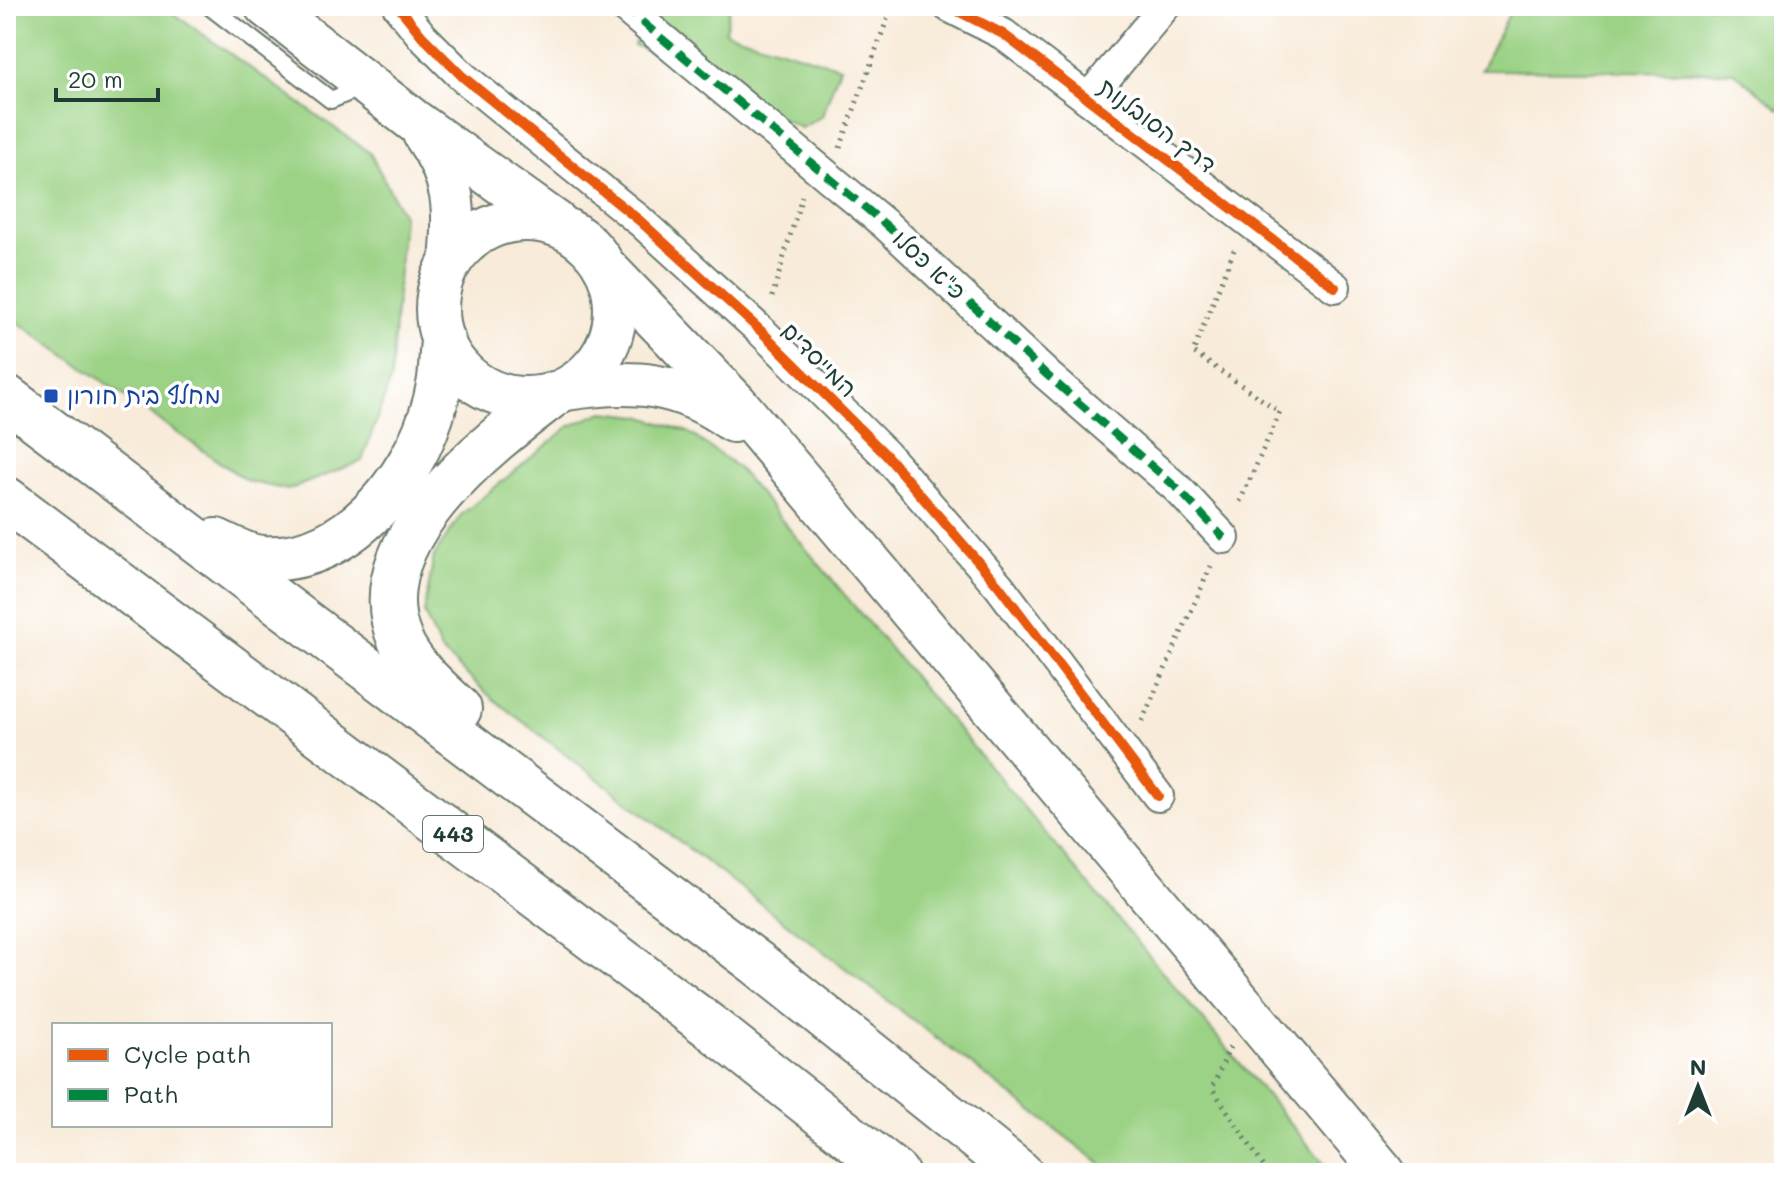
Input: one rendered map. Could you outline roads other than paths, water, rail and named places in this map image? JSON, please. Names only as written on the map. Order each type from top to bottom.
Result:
[{"type":"highway","points":[[174,522],[259,558],[303,555],[326,548],[373,511],[407,470],[421,440],[439,385],[443,342]]},
{"type":"highway","points":[[560,391],[484,448],[413,529],[396,574],[394,617],[400,640],[415,666],[603,846]]},
{"type":"highway","points":[[6,397],[757,963],[1020,1173]]},
{"type":"highway","name":"443","points":[[6,499],[708,1025],[896,1173]]},
{"type":"main road","points":[[284,11],[414,121],[529,206],[579,237],[596,253],[615,296],[614,328],[592,370],[560,391]]},
{"type":"main road","points":[[414,121],[438,153],[455,204],[451,261]]},
{"type":"main road","points":[[562,227],[532,220],[501,224],[475,236],[451,261],[444,272],[437,316],[443,342],[452,359],[467,376],[500,394],[523,398],[599,384],[658,386],[688,393],[717,409],[777,452]]},
{"type":"main road","points":[[604,266],[691,354],[777,452],[1384,1173]]},
{"type":"street","name":"המייסדים","points":[[398,6],[422,36],[463,77],[651,231],[762,332],[886,455],[999,586],[1158,796]]},
{"type":"street","name":"כ\"א כסלו","points":[[623,6],[886,225],[1048,376],[1178,489],[1224,538]]},
{"type":"street","name":"דרך הסובלנות","points":[[948,6],[1003,34],[1335,287]]},
{"type":"street","points":[[1088,99],[1165,6]]},
{"type":"lane","points":[[209,6],[331,100],[368,84]]},
{"type":"place","name":"מחלף בית חורון","points":[[51,396]]}]
